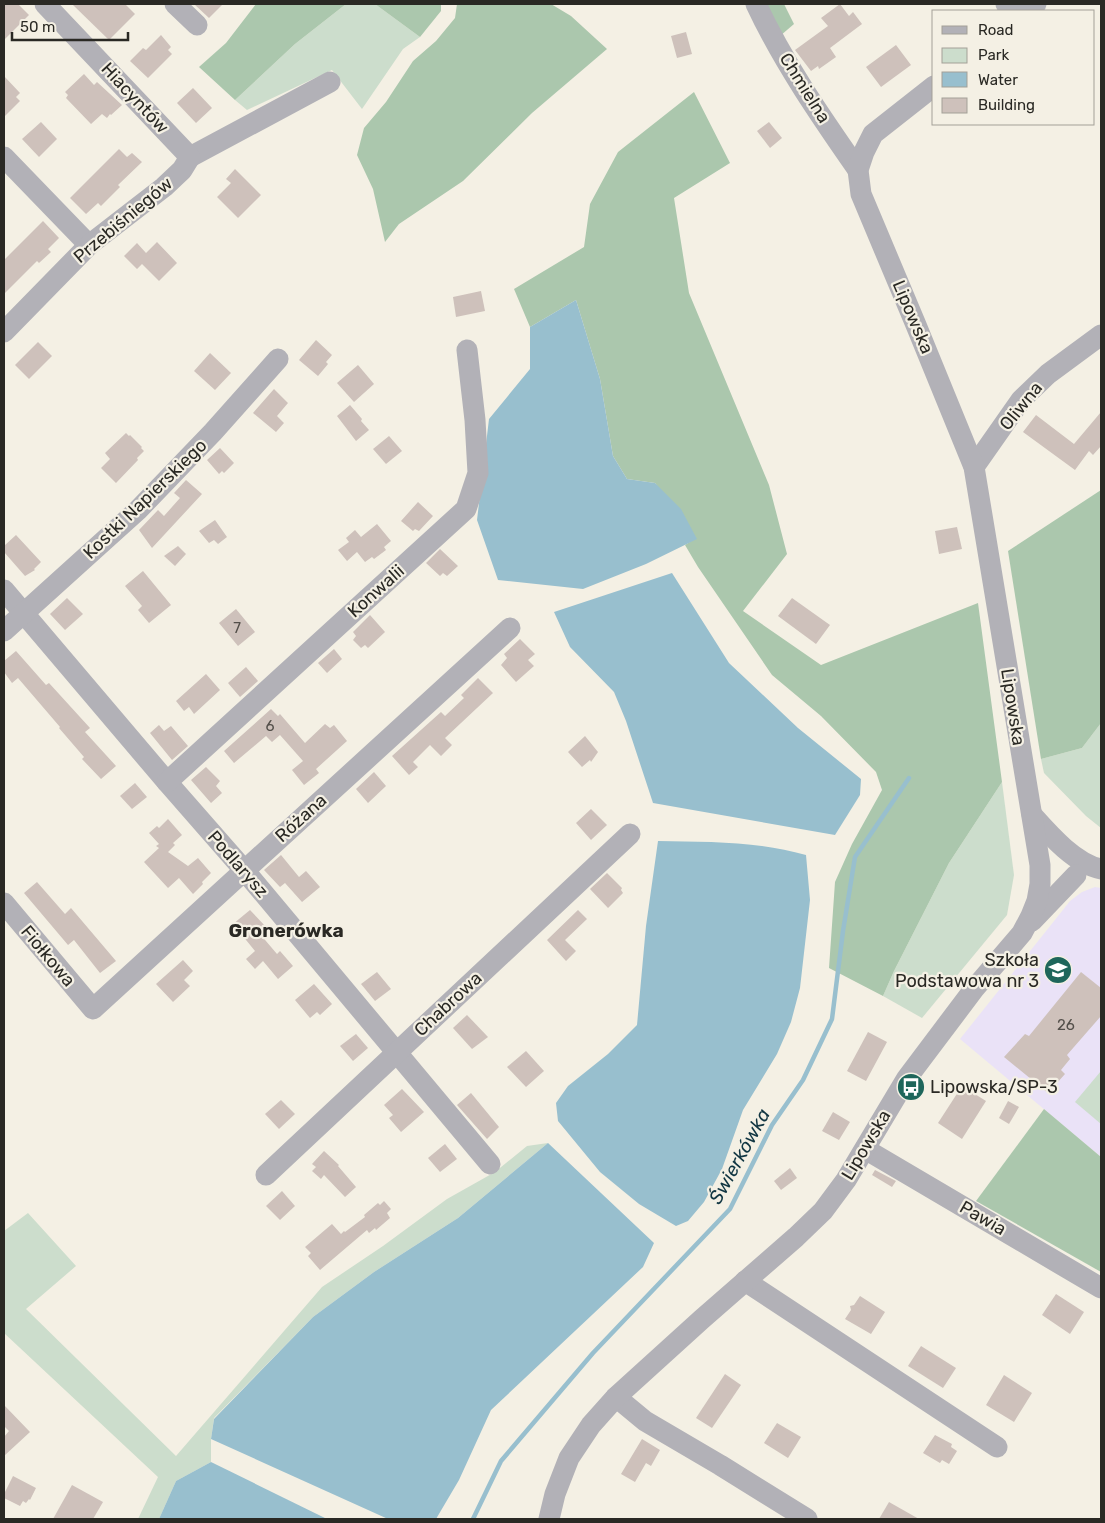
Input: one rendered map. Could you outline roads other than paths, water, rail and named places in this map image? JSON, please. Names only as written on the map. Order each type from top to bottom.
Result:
[{"type":"street","points":[[175,4],[198,25]]},
{"type":"street","name":"Chmielna","points":[[756,4],[764,21],[816,108],[858,170]]},
{"type":"street","name":"Hiacyntów","points":[[55,7],[186,153]]},
{"type":"street","points":[[186,153],[330,82]]},
{"type":"street","name":"Lipowska","points":[[549,1519],[555,1494],[569,1458],[591,1425],[616,1397],[823,1211],[846,1180],[907,1078],[968,996],[1022,932],[1032,916],[1037,901],[1040,868],[974,467],[861,194],[858,170],[873,134],[932,88]]},
{"type":"street","name":"Przebiśniegów","points":[[4,332],[89,246],[164,187],[182,170],[186,153]]},
{"type":"street","points":[[4,157],[89,246]]},
{"type":"street","name":"Oliwna","points":[[974,467],[1021,400],[1048,374],[1101,335]]},
{"type":"street","name":"Konwalii","points":[[166,782],[466,509],[478,473],[475,420],[467,350]]},
{"type":"street","name":"Kostki Napierskiego","points":[[4,631],[138,510],[278,359]]},
{"type":"street","name":"Podlarysz","points":[[4,590],[166,782],[244,870],[490,1164]]},
{"type":"street","name":"Różana","points":[[93,1009],[510,628]]},
{"type":"street","points":[[1031,815],[1053,840],[1087,867]]},
{"type":"street","name":"Chabrowa","points":[[266,1175],[630,834]]},
{"type":"street","points":[[1040,868],[1060,856],[1087,867]]},
{"type":"street","points":[[1022,932],[1087,867]]},
{"type":"street","name":"Fiołkowa","points":[[4,903],[93,1009]]},
{"type":"street","name":"Pawia","points":[[865,1149],[1101,1288]]},
{"type":"street","points":[[745,1282],[997,1447]]},
{"type":"street","points":[[616,1397],[645,1421],[807,1519]]},
{"type":"water","points":[[576,300],[600,379],[613,456],[627,479],[655,483],[681,509],[697,539],[646,564],[583,589],[498,580],[477,520],[489,419],[530,369],[530,327]]},
{"type":"water","points":[[672,573],[729,663],[798,728],[861,779],[860,795],[835,835],[653,803],[626,721],[614,692],[570,647],[554,612]]},
{"type":"water","points":[[658,841],[751,845],[788,850],[806,855],[810,900],[800,988],[791,1022],[777,1054],[743,1110],[722,1169],[704,1202],[688,1221],[676,1226],[639,1204],[600,1172],[558,1121],[556,1103],[568,1086],[608,1054],[637,1025],[646,926]]},
{"type":"water","points":[[548,1143],[654,1243],[643,1267],[491,1410],[459,1480],[436,1519],[388,1519],[211,1439],[214,1419],[313,1317],[374,1272],[458,1218]]},
{"type":"water","points":[[211,1462],[327,1519],[159,1519],[176,1481]]},
{"type":"waterway","name":"Świerkówka","points":[[473,1519],[501,1461],[593,1353],[730,1209],[772,1125],[803,1080],[832,1019],[855,857],[909,778]]},
{"type":"place","name":"Szkoła Podstawowa nr 3","points":[[1058,970]]},
{"type":"place","name":"Lipowska/SP-3","points":[[911,1087]]},
{"type":"district","name":"Gronerówka","points":[[286,930]]}]
